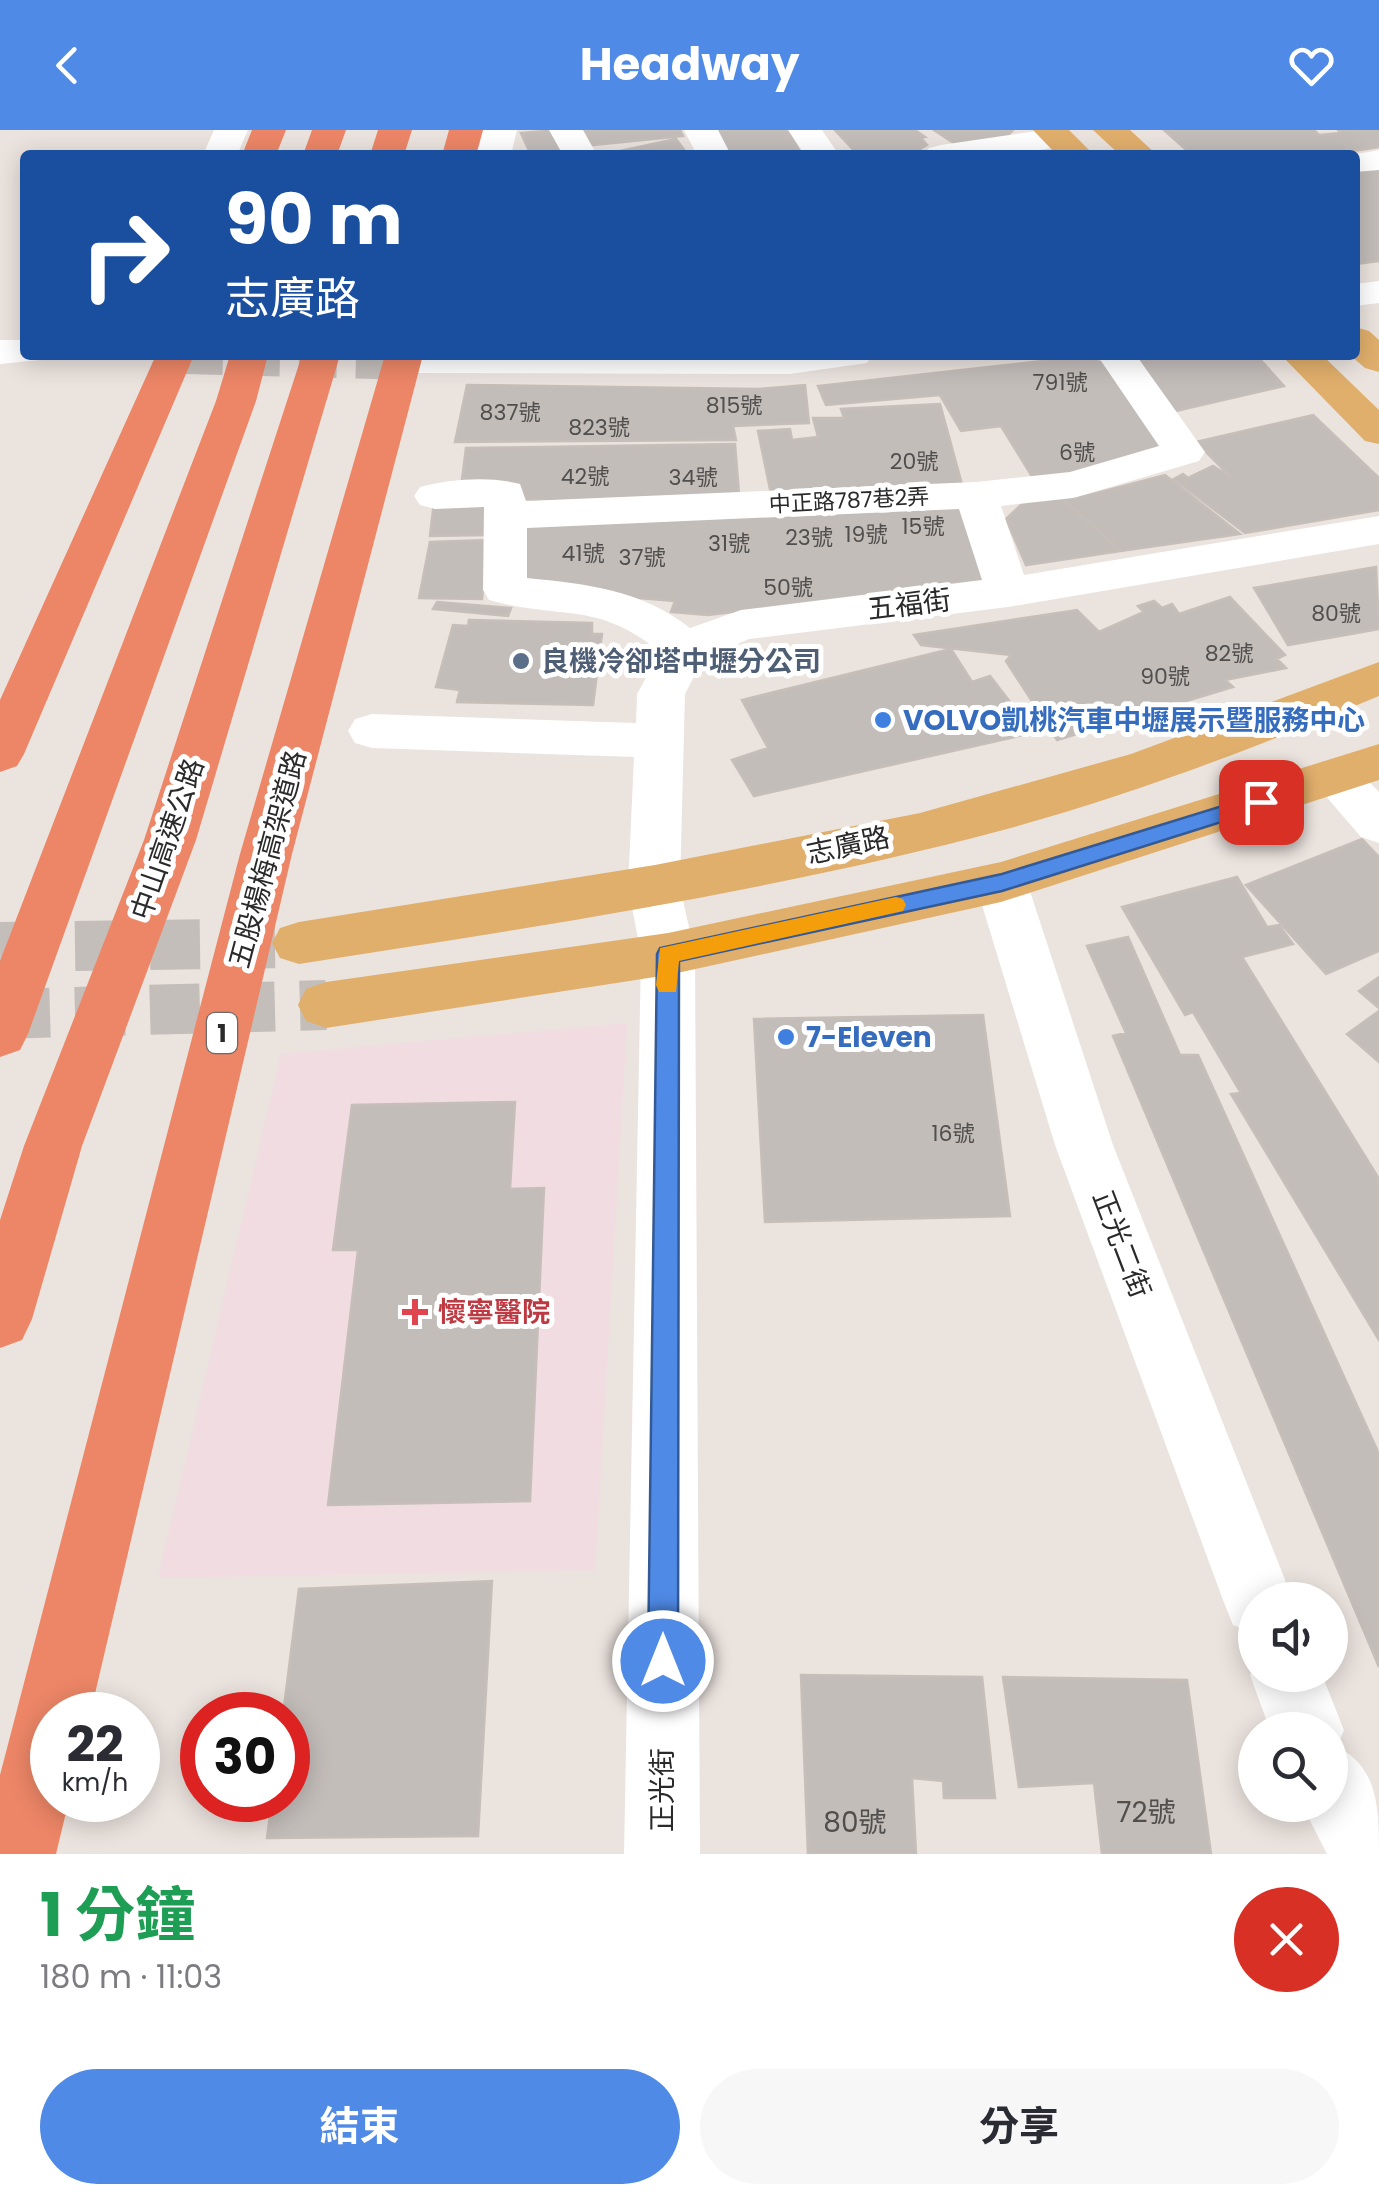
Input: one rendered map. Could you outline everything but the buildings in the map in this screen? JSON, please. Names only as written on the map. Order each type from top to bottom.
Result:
[{"type":"highway","points":[[0,754],[172,360]]},
{"type":"highway","points":[[0,1034],[248,360]]},
{"type":"highway","name":"中山高速公路","points":[[0,1318],[53,1146],[170,840],[320,360]]},
{"type":"highway","name":"五股楊梅高架道路","points":[[59,1692],[266,854],[427,360]]},
{"type":"highway","name":"五股楊梅高架道路","points":[[18,1854],[30,1806]]},
{"type":"main road","points":[[1110,130],[1134,150]]},
{"type":"main road","points":[[1360,343],[1379,360]]},
{"type":"main road","points":[[1305,360],[1379,432]]},
{"type":"main road","name":"志廣路","points":[[299,943],[654,887],[1007,810],[1212,747],[1379,678]]},
{"type":"main road","points":[[326,1005],[668,954],[1002,882],[1357,771]]},
{"type":"street","points":[[923,130],[945,150]]},
{"type":"street","points":[[983,150],[1061,141]]},
{"type":"street","points":[[740,360],[808,360]]},
{"type":"street","name":"中正路787巷2弄","points":[[508,515],[976,495],[1072,484],[1184,452],[1120,360]]},
{"type":"street","points":[[435,496],[506,493],[505,590],[601,601],[648,618],[685,648],[662,694],[654,887]]},
{"type":"street","points":[[976,495],[1008,592]]},
{"type":"street","name":"五福街","points":[[685,648],[741,625],[1008,592],[1379,530]]},
{"type":"street","points":[[372,731],[660,741]]},
{"type":"street","points":[[1357,771],[1379,824]]},
{"type":"street","name":"正光二街","points":[[1002,882],[1084,1145],[1251,1582]]},
{"type":"street","name":"正光街","points":[[654,887],[668,954],[662,1854]]},
{"type":"street","points":[[1348,1815],[1369,1854]]},
{"type":"shaded area","name":"懷寧醫院","points":[[627,1023],[595,1570],[158,1578],[281,1054]]},
{"type":"tunnel","points":[[376,360],[414,361]]},
{"type":"tunnel","points":[[0,947],[291,943]]},
{"type":"tunnel","points":[[0,1014],[326,1005]]},
{"type":"slow traffic","points":[[667,985],[668,954],[896,905]]},
{"type":"place","name":"良機冷卻塔中壢分公司","points":[[521,661]]},
{"type":"place","name":"VOLVO凱桃汽車中壢展示暨服務中心","points":[[883,720]]},
{"type":"place","name":"7-Eleven","points":[[786,1037]]},
{"type":"place","name":"懷寧醫院","points":[[415,1312]]},
{"type":"route","points":[[663,1661],[668,954],[1002,882],[1261,802]]}]
